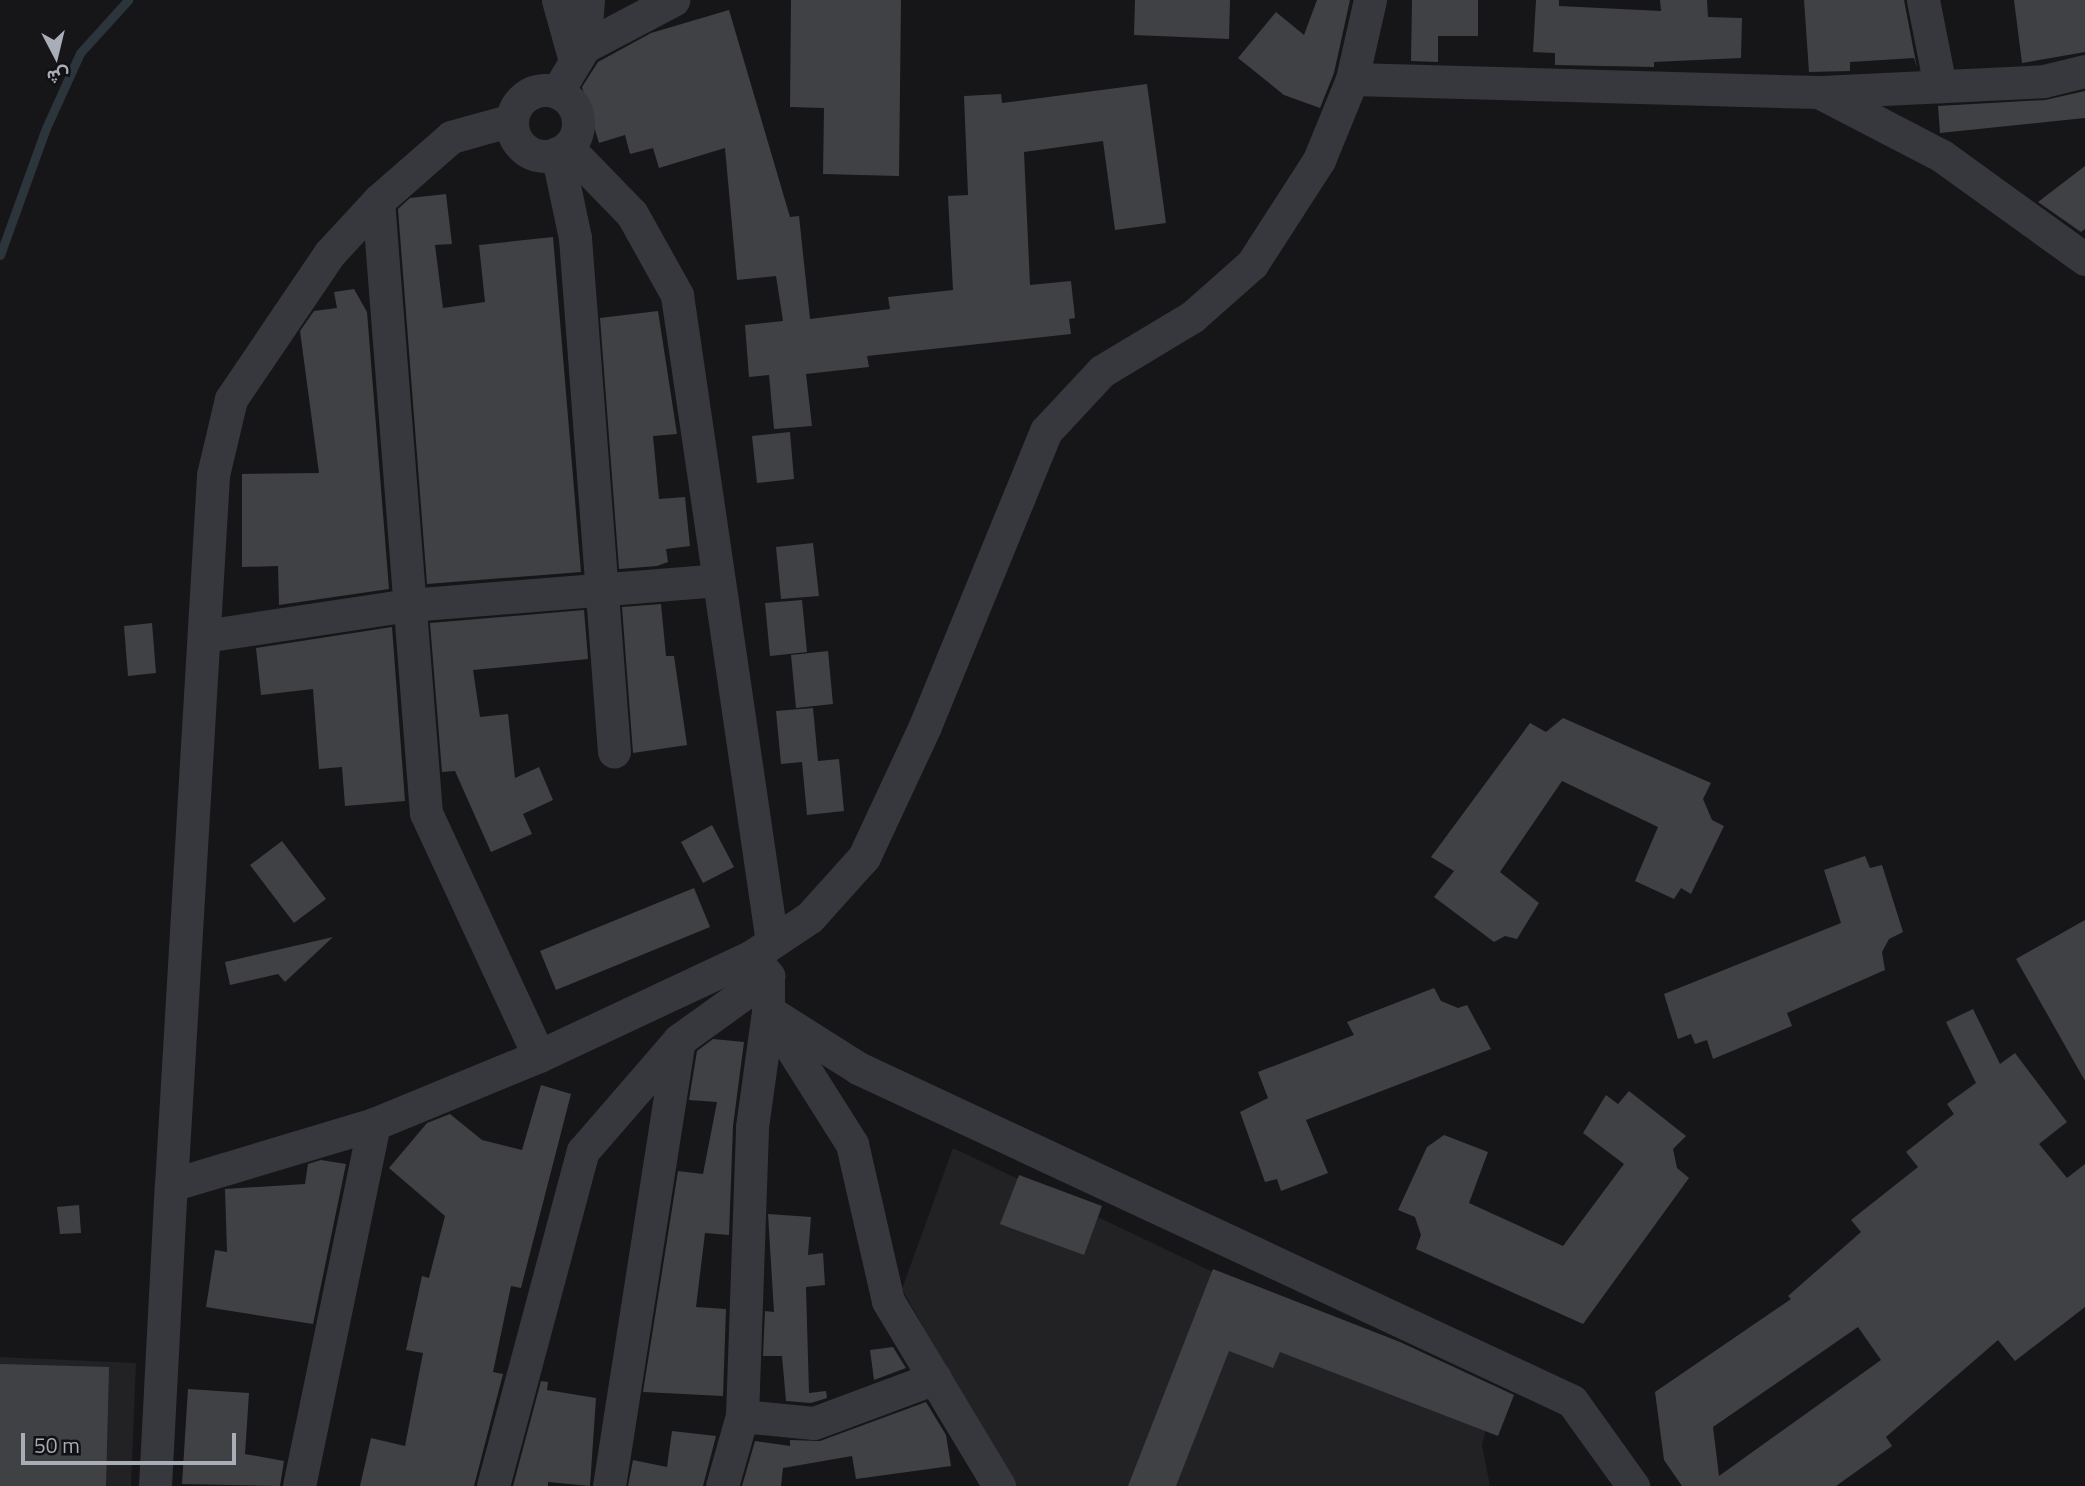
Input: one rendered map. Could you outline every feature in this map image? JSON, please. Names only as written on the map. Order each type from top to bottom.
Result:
[{"type":"street","points":[[558,0],[579,54]]},
{"type":"street","points":[[557,92],[579,54],[588,0]]},
{"type":"street","points":[[579,54],[673,0]]},
{"type":"street","points":[[493,1486],[583,1151],[678,1040],[810,917],[864,857],[925,726],[1046,431],[1102,372],[1192,317],[1252,264],[1319,160],[1352,79],[1370,0]]},
{"type":"street","points":[[1923,0],[1940,86]]},
{"type":"street","points":[[1352,79],[1819,92],[2044,81],[2085,71]]},
{"type":"street","points":[[562,150],[535,155],[525,150],[513,131],[512,120],[528,94],[557,92],[573,106],[577,116],[577,128],[562,150],[575,238],[614,752]]},
{"type":"street","points":[[1819,92],[1942,156],[2085,260]]},
{"type":"street","points":[[155,1486],[212,475],[231,399],[330,253],[377,201],[451,137],[512,120]]},
{"type":"street","points":[[562,150],[632,214],[677,295],[718,580],[764,958],[768,1010],[752,1127],[742,1416],[722,1486]]},
{"type":"street","points":[[377,201],[426,813],[539,1056]]},
{"type":"street","points":[[204,636],[409,605],[602,593],[718,580]]},
{"type":"street","points":[[171,1185],[374,1124],[764,958]]},
{"type":"street","points":[[768,1010],[852,1144],[888,1301],[999,1486]]},
{"type":"street","points":[[768,1010],[858,1068],[1572,1401],[1633,1486]]},
{"type":"street","points":[[609,1486],[678,1040]]},
{"type":"street","points":[[299,1486],[374,1124]]},
{"type":"street","points":[[742,1416],[814,1423],[935,1378]]},
{"type":"shaded area","points":[[953,1148],[1492,1405],[1482,1445],[1490,1486],[1012,1486],[902,1289]]},
{"type":"shaded area","points":[[0,1357],[136,1363],[131,1486],[0,1486]]},
{"type":"building","points":[[791,0],[901,0],[899,176],[823,174],[824,108],[790,107]]},
{"type":"building","points":[[1135,0],[1230,0],[1229,39],[1134,35]]},
{"type":"building","points":[[1317,0],[1350,0],[1334,73],[1320,108],[1284,95],[1238,58],[1276,12],[1304,35]]},
{"type":"building","points":[[1412,0],[1478,0],[1478,36],[1438,36],[1438,62],[1411,61]]},
{"type":"building","points":[[1536,0],[1559,0],[1559,6],[1661,11],[1660,0],[1707,0],[1708,17],[1742,18],[1741,58],[1654,62],[1654,67],[1555,65],[1555,53],[1533,52]]},
{"type":"building","points":[[1804,0],[1904,0],[1917,68],[1914,58],[1850,62],[1850,71],[1809,72]]},
{"type":"building","points":[[2014,0],[2085,0],[2085,52],[2022,63]]},
{"type":"building","points":[[729,10],[790,217],[799,216],[810,319],[890,309],[888,297],[953,290],[948,196],[968,195],[964,96],[1001,94],[1002,103],[1147,84],[1166,223],[1115,230],[1103,141],[1024,152],[1030,285],[1071,281],[1075,318],[1069,319],[1071,334],[867,356],[869,367],[806,374],[812,426],[774,429],[769,375],[749,377],[745,325],[783,321],[776,276],[737,280],[725,148],[659,168],[653,148],[630,154],[625,135],[599,143],[582,87],[598,62],[651,33]]},
{"type":"building","points":[[2085,91],[2085,118],[1940,133],[1938,106],[2045,100]]},
{"type":"building","points":[[2085,166],[2085,229],[2081,232],[2038,202]]},
{"type":"building","points":[[446,194],[452,244],[435,245],[443,308],[485,302],[479,245],[553,237],[581,572],[427,584],[398,209],[410,198]]},
{"type":"building","points":[[354,289],[367,312],[389,589],[279,605],[278,566],[242,567],[242,474],[319,473],[300,331],[314,311],[337,308],[334,292]]},
{"type":"building","points":[[658,311],[677,434],[653,436],[659,499],[685,497],[690,546],[666,549],[668,562],[657,566],[619,569],[600,318]]},
{"type":"building","points":[[790,432],[794,479],[757,483],[752,436]]},
{"type":"building","points":[[813,543],[819,596],[781,599],[776,547]]},
{"type":"building","points":[[802,600],[807,652],[770,656],[765,603]]},
{"type":"building","points":[[661,604],[666,656],[674,656],[687,745],[633,753],[622,607]]},
{"type":"building","points":[[584,610],[588,659],[473,670],[480,717],[508,714],[515,778],[539,767],[553,800],[523,814],[532,834],[491,852],[455,771],[442,772],[430,623]]},
{"type":"building","points":[[152,623],[156,673],[128,676],[124,626]]},
{"type":"building","points":[[392,627],[405,801],[345,806],[342,767],[319,769],[313,689],[261,695],[256,648]]},
{"type":"building","points":[[828,651],[833,704],[796,708],[791,655]]},
{"type":"building","points":[[813,708],[818,761],[839,759],[844,811],[807,815],[802,762],[781,764],[776,711]]},
{"type":"building","points":[[1563,718],[1711,783],[1703,799],[1712,820],[1724,826],[1691,894],[1681,888],[1674,899],[1635,881],[1658,827],[1562,781],[1500,872],[1539,903],[1517,939],[1505,936],[1494,942],[1434,897],[1454,871],[1431,857],[1530,723],[1546,732]]},
{"type":"building","points":[[712,825],[734,867],[703,883],[681,842]]},
{"type":"building","points":[[282,841],[326,899],[294,923],[250,865]]},
{"type":"building","points":[[1865,856],[1870,868],[1882,865],[1903,932],[1889,939],[1882,952],[1885,970],[1787,1013],[1792,1026],[1713,1059],[1707,1040],[1695,1044],[1691,1034],[1678,1039],[1664,994],[1841,923],[1824,870]]},
{"type":"building","points":[[694,888],[710,927],[556,990],[540,951]]},
{"type":"building","points":[[2085,920],[2085,1081],[2016,959]]},
{"type":"building","points":[[333,937],[285,982],[278,974],[230,985],[225,962]]},
{"type":"building","points":[[1434,988],[1441,1001],[1458,1008],[1467,1005],[1491,1049],[1306,1120],[1328,1173],[1281,1191],[1277,1179],[1265,1182],[1240,1112],[1268,1098],[1258,1072],[1354,1035],[1347,1022]]},
{"type":"building","points":[[1973,1009],[2000,1064],[2015,1053],[2067,1122],[2039,1144],[2067,1178],[2085,1164],[2085,1307],[2015,1361],[1998,1340],[1886,1437],[1892,1446],[1836,1486],[1682,1486],[1664,1460],[1655,1392],[1791,1299],[1788,1296],[1861,1232],[1851,1220],[1918,1167],[1906,1152],[1954,1114],[1947,1104],[1976,1083],[1946,1022]],"holes":[[[1858,1327],[1881,1360],[1719,1476],[1713,1427]]]},
{"type":"building","points":[[713,1039],[744,1042],[733,1126],[729,1235],[705,1233],[696,1307],[726,1309],[723,1396],[643,1392],[678,1171],[703,1174],[717,1102],[689,1100],[697,1051]]},
{"type":"building","points":[[541,1085],[571,1094],[521,1288],[511,1286],[493,1372],[503,1374],[474,1486],[360,1486],[371,1438],[405,1446],[423,1353],[406,1350],[422,1276],[429,1278],[445,1216],[389,1168],[427,1123],[450,1114],[482,1140],[522,1150]]},
{"type":"building","points":[[1629,1091],[1686,1136],[1673,1149],[1677,1168],[1689,1178],[1583,1324],[1416,1249],[1421,1235],[1415,1217],[1398,1210],[1427,1147],[1444,1135],[1488,1152],[1469,1203],[1563,1246],[1624,1164],[1583,1133],[1606,1095],[1618,1104]]},
{"type":"building","points":[[321,1160],[346,1164],[313,1324],[206,1307],[215,1250],[227,1252],[225,1189],[305,1184],[308,1164]]},
{"type":"building","points":[[1019,1175],[1102,1206],[1084,1255],[1000,1224]]},
{"type":"building","points":[[79,1205],[81,1233],[60,1234],[57,1207]]},
{"type":"building","points":[[768,1214],[811,1217],[808,1255],[823,1253],[825,1285],[806,1287],[809,1393],[826,1391],[827,1398],[811,1403],[786,1401],[782,1356],[763,1356],[765,1311],[774,1312]]},
{"type":"building","points":[[1213,1269],[1400,1342],[1514,1395],[1498,1436],[1280,1352],[1273,1368],[1229,1351],[1176,1486],[1128,1486]]},
{"type":"building","points":[[893,1347],[906,1368],[874,1380],[870,1350]]},
{"type":"building","points":[[0,1364],[109,1367],[106,1486],[0,1486]]},
{"type":"building","points":[[541,1381],[548,1382],[547,1390],[596,1398],[590,1486],[548,1482],[548,1486],[513,1486]]},
{"type":"building","points":[[188,1389],[249,1393],[245,1454],[284,1461],[280,1486],[182,1484]]},
{"type":"building","points":[[926,1402],[946,1435],[951,1466],[856,1479],[852,1456],[783,1468],[781,1486],[742,1486],[755,1441],[790,1446],[790,1440],[820,1441]]},
{"type":"building","points":[[672,1431],[716,1436],[703,1486],[628,1486],[633,1460],[667,1467]]},
{"type":"waterway","points":[[0,255],[46,128],[80,53],[128,0]]}]
